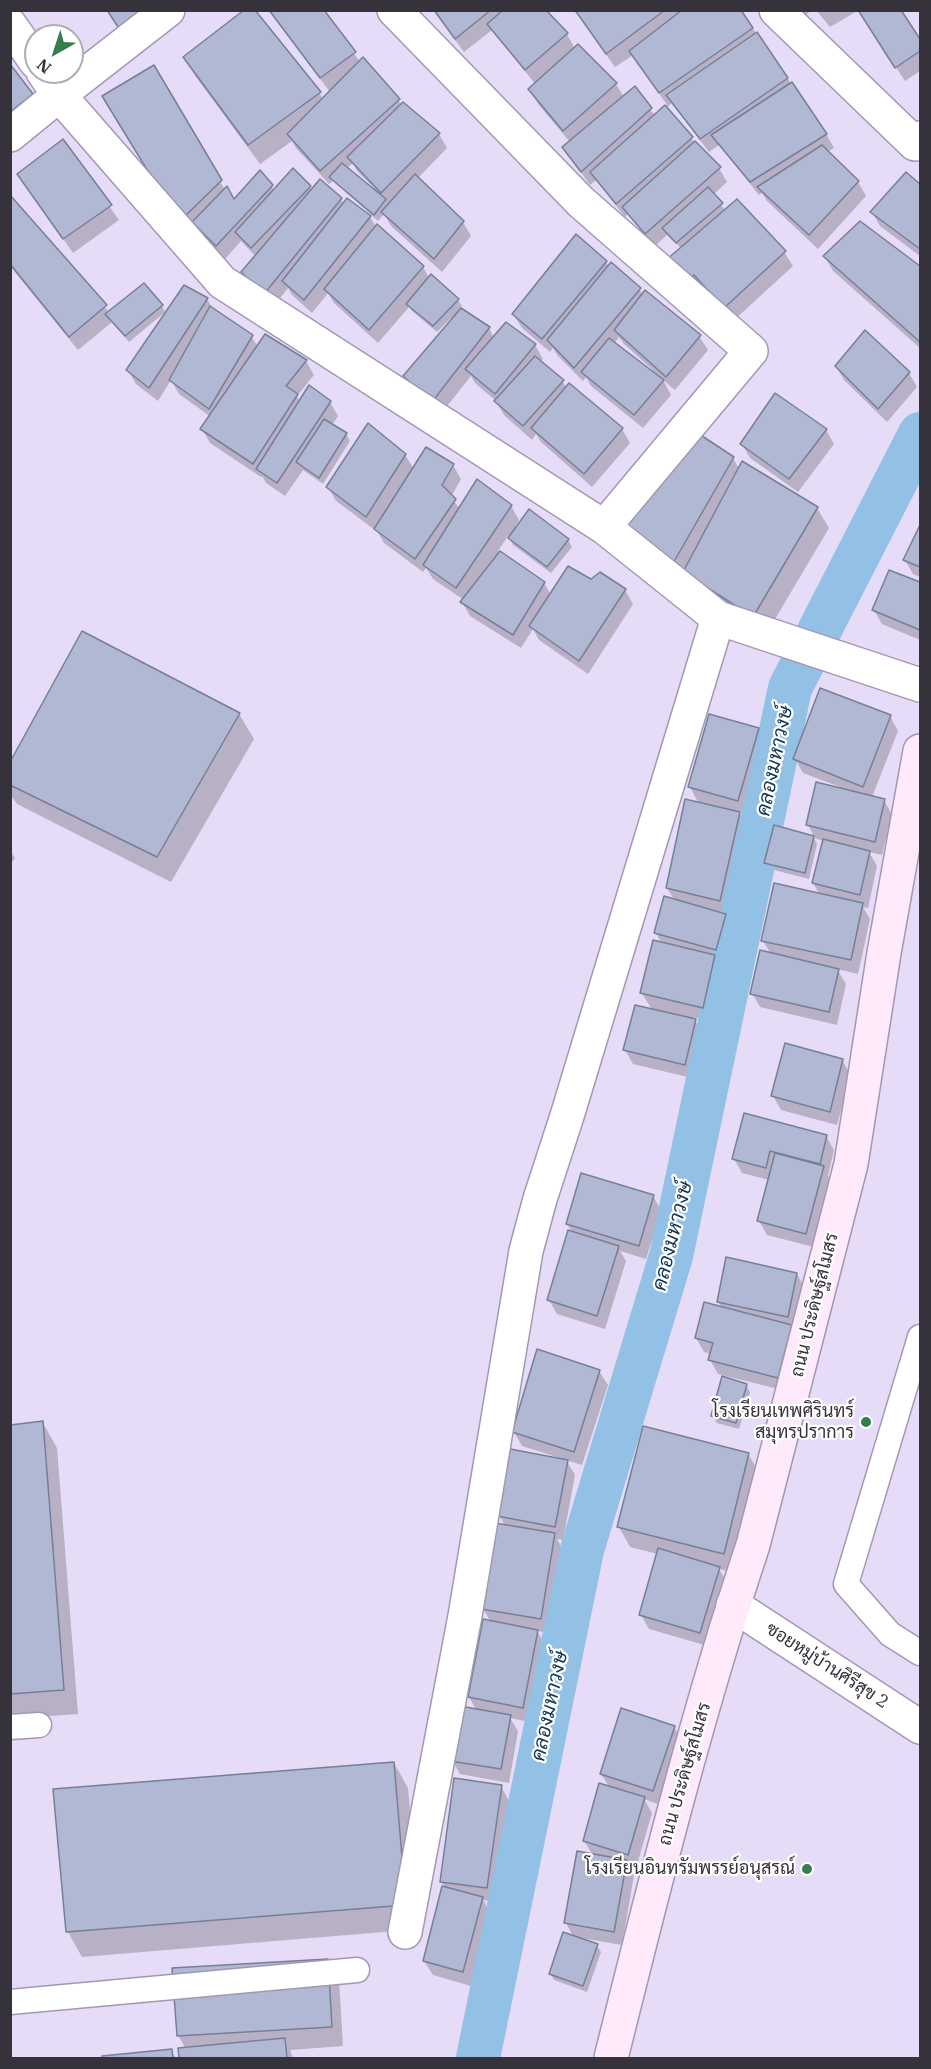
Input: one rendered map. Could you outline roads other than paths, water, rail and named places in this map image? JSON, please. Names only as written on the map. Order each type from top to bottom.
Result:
[{"type":"street","points":[[84,63],[168,10]]},
{"type":"street","points":[[394,10],[581,202],[751,351],[604,527]]},
{"type":"street","points":[[776,10],[918,141]]},
{"type":"street","points":[[10,25],[24,45]]},
{"type":"street","points":[[10,135],[51,84],[222,282],[604,527],[726,620],[921,685]]},
{"type":"street","points":[[405,1932],[465,1616],[526,1251],[540,1199],[726,620]]},
{"type":"street","name":"ถนน ประดิษฐ์สโมสร","points":[[611,2058],[659,1866],[733,1605],[753,1545],[851,1164],[884,953],[921,752]]},
{"type":"street","name":"ซอยหมู่บ้านศิรีสุข 2","points":[[733,1605],[921,1727]]},
{"type":"lane","points":[[921,1336],[846,1584],[890,1634],[921,1653]]},
{"type":"lane","points":[[10,1727],[39,1725]]},
{"type":"lane","points":[[10,2002],[357,1970]]},
{"type":"waterway","name":"คลองมหาวงษ์","points":[[478,2058],[582,1550],[671,1256],[790,688],[920,434]]},
{"type":"place","name":"โรงเรียนเทพศิรินทร์ สมุทรปราการ","points":[[866,1422]]},
{"type":"place","name":"โรงเรียนอินทรัมพรรย์อนุสรณ์","points":[[807,1869]]}]
